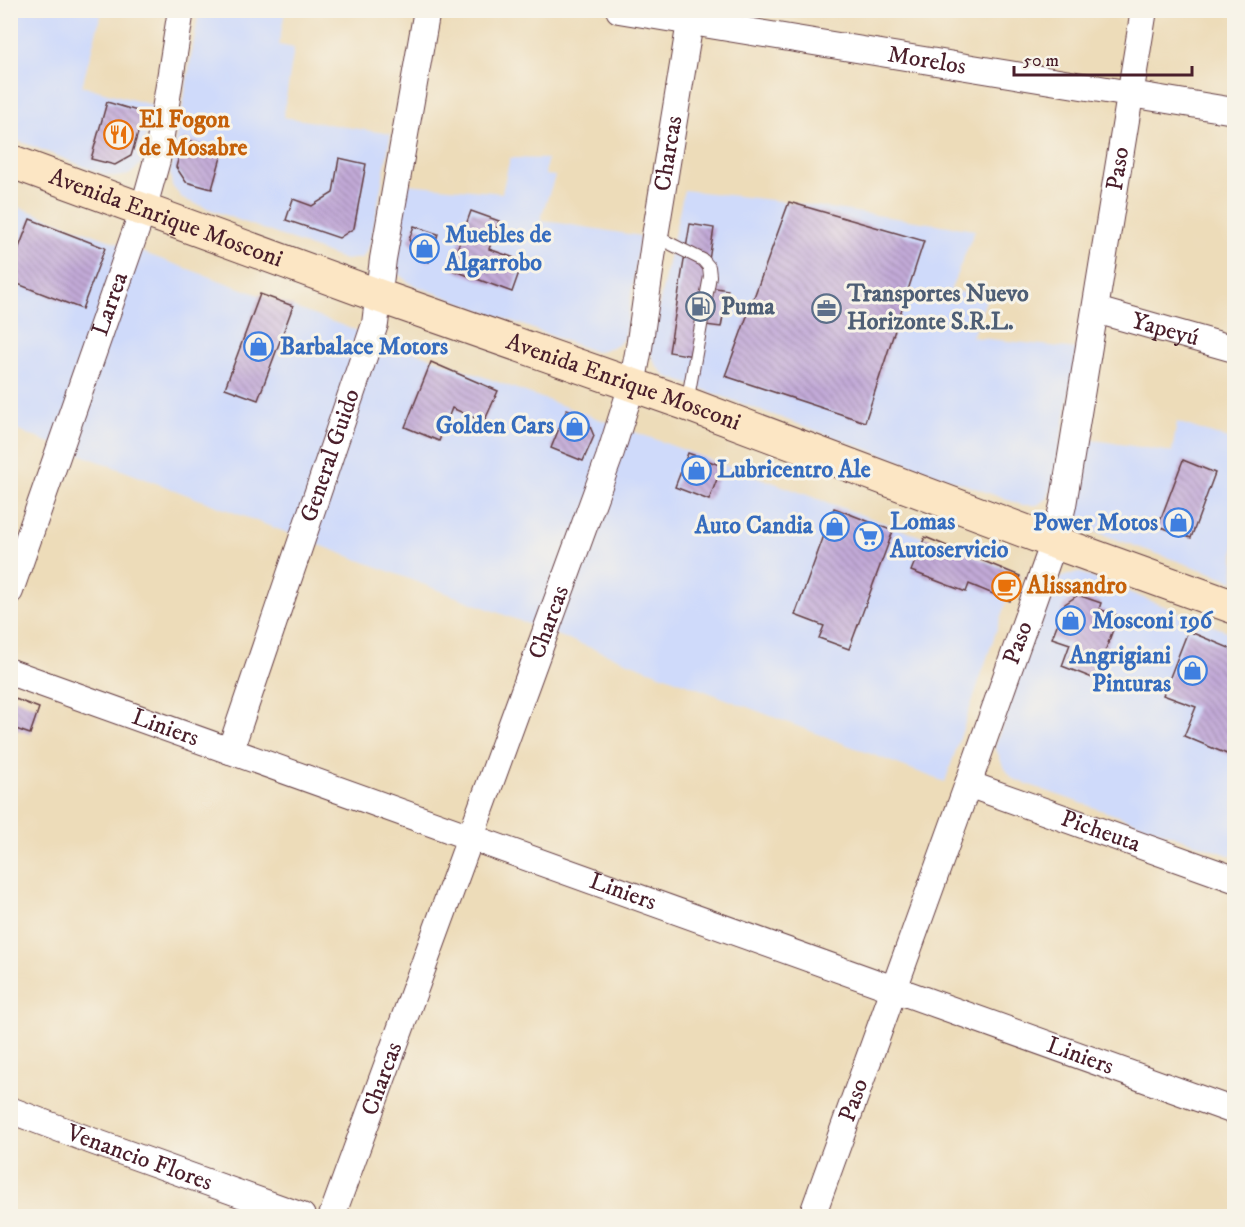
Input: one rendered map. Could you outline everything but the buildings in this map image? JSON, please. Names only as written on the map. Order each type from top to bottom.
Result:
[{"type":"main road","name":"Avenida Enrique Mosconi","points":[[10,161],[379,296],[687,404],[1234,607]]},
{"type":"street","name":"Larrea","points":[[10,591],[143,210],[157,160],[181,10]]},
{"type":"street","name":"General Guido","points":[[230,751],[375,324],[383,259],[427,10]]},
{"type":"street","name":"Morelos","points":[[620,10],[691,17],[1234,111]]},
{"type":"street","name":"Paso","points":[[812,1216],[1054,542],[1063,505],[1096,310],[1144,10]]},
{"type":"street","name":"Charcas","points":[[332,1216],[609,458],[632,385],[691,17]]},
{"type":"street","name":"Yapeyú","points":[[1096,310],[1234,349]]},
{"type":"street","name":"Liniers","points":[[10,672],[1234,1111]]},
{"type":"street","name":"Picheuta","points":[[968,784],[1234,879]]},
{"type":"street","name":"Venancio Flores","points":[[10,1110],[302,1216]]},
{"type":"lane","points":[[655,236],[703,260],[709,267],[710,276],[687,404]]},
{"type":"shaded area","points":[[10,11],[102,11],[82,86],[152,105],[141,163],[129,175],[117,177],[106,175],[11,138]]},
{"type":"shaded area","points":[[199,11],[285,11],[279,45],[294,48],[283,117],[391,134],[372,237],[362,258],[345,260],[183,199],[172,186],[170,172]]},
{"type":"shaded area","points":[[510,158],[547,159],[545,175],[555,176],[540,220],[640,236],[625,336],[618,345],[596,352],[411,284],[398,274],[391,264],[407,184],[502,193]]},
{"type":"shaded area","points":[[684,190],[789,202],[975,230],[950,291],[988,295],[972,337],[1077,349],[1053,485],[1047,499],[1037,505],[1022,505],[666,376],[656,365],[649,350]]},
{"type":"shaded area","points":[[10,204],[1007,568],[1012,584],[945,782],[11,428]]},
{"type":"shaded area","points":[[1177,422],[1234,441],[1234,581],[1093,531],[1078,518],[1073,508],[1087,439],[1172,452]]},
{"type":"shaded area","points":[[1078,572],[1234,634],[1234,857],[1013,779],[1003,766],[995,746],[1050,587],[1062,577]]},
{"type":"place","name":"El Fogon de Mosabre","points":[[118,134]]},
{"type":"place","name":"Muebles de Algarrobo","points":[[424,249]]},
{"type":"place","name":"Puma","points":[[700,307]]},
{"type":"place","name":"Transportes Nuevo Horizonte S.R.L.","points":[[826,308]]},
{"type":"place","name":"Barbalace Motors","points":[[259,347]]},
{"type":"place","name":"Golden Cars","points":[[575,426]]},
{"type":"place","name":"Lubricentro Ale","points":[[696,470]]},
{"type":"place","name":"Power Motos","points":[[1179,523]]},
{"type":"place","name":"Auto Candia","points":[[834,526]]},
{"type":"place","name":"Lomas Autoservicio","points":[[869,536]]},
{"type":"place","name":"Alissandro","points":[[1006,586]]},
{"type":"place","name":"Mosconi 196","points":[[1071,621]]},
{"type":"place","name":"Angrigiani Pinturas","points":[[1192,670]]}]
